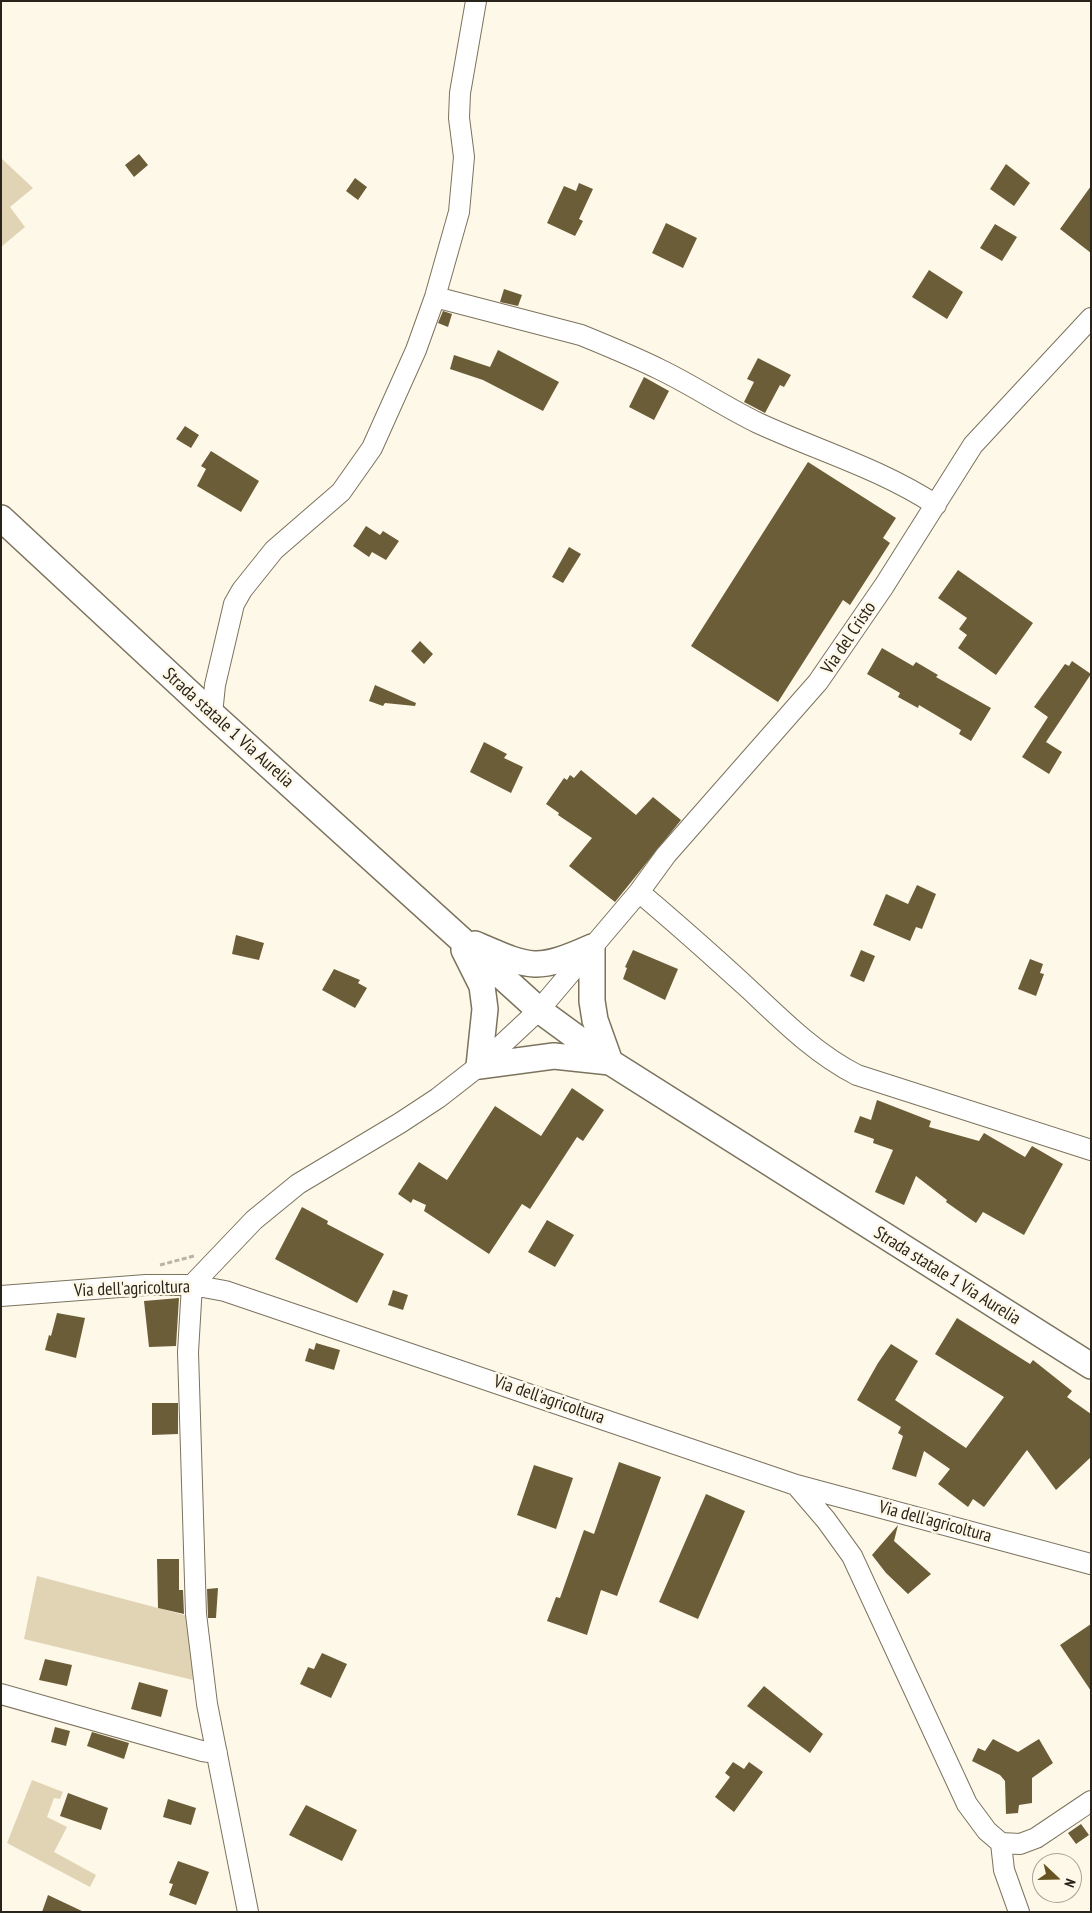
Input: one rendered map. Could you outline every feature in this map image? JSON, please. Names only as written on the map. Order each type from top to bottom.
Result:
[{"type":"main road","name":"Strada statale 1 Via Aurelia","points":[[1,518],[212,714],[539,1010],[610,1062],[1091,1366]]},
{"type":"main road","points":[[457,936],[518,962],[531,965],[562,960],[592,947],[592,1001],[596,1020],[610,1062],[554,1056],[480,1066],[485,1009],[482,986],[457,936]]},
{"type":"street","points":[[212,714],[215,685],[234,604],[242,590],[274,550],[341,492],[372,448],[403,382],[435,297],[459,212],[464,157],[459,118],[460,93],[476,1]]},
{"type":"street","points":[[435,297],[581,335],[661,370],[756,422],[907,486],[936,506]]},
{"type":"street","name":"Via del Cristo","points":[[192,1284],[254,1220],[298,1184],[400,1123],[480,1066],[539,1010],[639,892],[666,855],[818,682],[936,506],[973,445],[1091,318]]},
{"type":"street","points":[[639,892],[682,927],[809,1045],[833,1063],[857,1076],[1091,1150]]},
{"type":"street","name":"Via dell'agricoltura","points":[[1,1296],[146,1284],[192,1284],[225,1291],[796,1485],[1091,1564]]},
{"type":"street","points":[[192,1284],[188,1352],[196,1614],[202,1675],[248,1912]]},
{"type":"street","points":[[796,1485],[826,1520],[852,1556],[967,1804],[987,1831],[1001,1843],[1020,1844],[1036,1838],[1091,1801]]},
{"type":"street","points":[[1,1694],[202,1751],[217,1753]]},
{"type":"street","points":[[1001,1843],[1004,1870],[1019,1912]]},
{"type":"shaded area","points":[[1,158],[33,188],[10,207],[25,227],[1,247]]},
{"type":"shaded area","points":[[37,1576],[188,1616],[193,1680],[24,1639]]},
{"type":"shaded area","points":[[32,1780],[63,1792],[60,1799],[54,1798],[47,1817],[67,1827],[54,1852],[96,1875],[90,1887],[7,1843]]},
{"type":"building","points":[[139,154],[148,165],[134,177],[125,165]]},
{"type":"building","points":[[1006,164],[1030,183],[1014,206],[990,189]]},
{"type":"building","points":[[355,178],[367,187],[358,200],[346,191]]},
{"type":"building","points":[[579,183],[593,189],[579,219],[583,221],[575,236],[547,223],[564,186],[576,191]]},
{"type":"building","points":[[1091,186],[1091,253],[1060,229]]},
{"type":"building","points":[[666,223],[697,238],[683,268],[652,253]]},
{"type":"building","points":[[995,224],[1017,237],[1002,261],[980,248]]},
{"type":"building","points":[[929,270],[963,292],[947,319],[912,297]]},
{"type":"building","points":[[504,289],[522,295],[518,306],[500,302]]},
{"type":"building","points":[[443,311],[452,314],[448,327],[438,323]]},
{"type":"building","points":[[498,350],[559,382],[543,411],[483,380],[450,369],[454,355],[490,367]]},
{"type":"building","points":[[758,358],[791,375],[784,387],[780,385],[765,413],[744,402],[754,382],[747,379]]},
{"type":"building","points":[[644,377],[669,391],[654,420],[629,407]]},
{"type":"building","points":[[185,426],[199,435],[191,448],[176,439]]},
{"type":"building","points":[[211,451],[259,481],[241,512],[197,486],[206,469],[201,466]]},
{"type":"building","points":[[808,462],[896,518],[883,538],[890,543],[850,605],[843,600],[778,702],[691,646]]},
{"type":"building","points":[[366,526],[380,535],[383,531],[399,541],[386,560],[372,552],[369,557],[353,546]]},
{"type":"building","points":[[569,547],[581,554],[563,583],[552,577]]},
{"type":"building","points":[[958,570],[1033,623],[996,675],[958,648],[967,635],[959,629],[967,618],[938,598]]},
{"type":"building","points":[[420,641],[433,654],[424,664],[411,651]]},
{"type":"building","points":[[882,648],[913,666],[916,662],[938,675],[936,677],[991,708],[971,741],[959,734],[961,730],[919,705],[918,708],[898,697],[900,693],[867,674]]},
{"type":"building","points":[[1072,661],[1091,674],[1046,742],[1062,752],[1049,774],[1022,757],[1048,717],[1034,707],[1065,664],[1069,666]]},
{"type":"building","points":[[375,685],[416,703],[415,706],[385,703],[383,706],[369,701]]},
{"type":"building","points":[[484,742],[507,754],[504,758],[523,767],[511,793],[470,772]]},
{"type":"building","points":[[581,770],[636,815],[653,797],[681,820],[615,902],[569,866],[592,838],[558,815],[559,813],[546,804],[564,778],[567,780],[570,775],[574,778]]},
{"type":"building","points":[[917,885],[936,894],[922,929],[916,927],[910,941],[873,925],[886,894],[908,904]]},
{"type":"building","points":[[236,935],[264,943],[259,960],[232,954]]},
{"type":"building","points":[[633,950],[678,969],[665,1000],[623,979],[627,968],[625,967]]},
{"type":"building","points":[[861,950],[875,956],[864,982],[850,976]]},
{"type":"building","points":[[1030,959],[1043,964],[1040,973],[1044,974],[1036,996],[1018,989]]},
{"type":"building","points":[[334,969],[360,980],[358,983],[367,988],[355,1008],[322,990]]},
{"type":"building","points":[[572,1088],[604,1110],[583,1141],[577,1137],[530,1209],[522,1204],[489,1254],[424,1211],[426,1205],[413,1199],[411,1203],[398,1194],[419,1162],[447,1180],[495,1106],[541,1136]]},
{"type":"building","points":[[877,1100],[931,1121],[929,1127],[979,1141],[984,1133],[1025,1157],[1032,1146],[1063,1164],[1024,1235],[983,1212],[976,1223],[946,1202],[947,1200],[916,1176],[904,1205],[875,1192],[893,1150],[873,1143],[874,1139],[854,1132],[860,1116],[871,1120]]},
{"type":"building","points":[[302,1207],[328,1221],[327,1224],[384,1254],[357,1303],[275,1259]]},
{"type":"building","points":[[547,1220],[574,1235],[555,1267],[528,1252]]},
{"type":"building","points":[[393,1290],[408,1295],[403,1310],[388,1305]]},
{"type":"building","points":[[179,1298],[176,1346],[149,1347],[144,1301]]},
{"type":"building","points":[[57,1313],[85,1318],[76,1358],[45,1350]]},
{"type":"building","points":[[957,1318],[1030,1364],[1033,1360],[1072,1391],[1067,1397],[1091,1414],[1091,1457],[1056,1490],[1027,1450],[984,1507],[973,1499],[968,1507],[938,1484],[950,1469],[924,1451],[916,1477],[892,1469],[903,1436],[898,1433],[901,1427],[857,1400],[891,1344],[918,1361],[895,1400],[966,1448],[1004,1397],[935,1354]]},
{"type":"building","points":[[316,1343],[340,1350],[334,1370],[305,1361],[309,1348],[314,1350]]},
{"type":"building","points":[[152,1403],[178,1403],[178,1434],[152,1435]]},
{"type":"building","points":[[619,1462],[661,1477],[617,1596],[601,1590],[587,1635],[547,1621],[556,1597],[560,1598],[584,1530],[594,1534]]},
{"type":"building","points":[[534,1465],[573,1478],[556,1529],[517,1515]]},
{"type":"building","points":[[706,1494],[745,1511],[698,1619],[659,1602]]},
{"type":"building","points":[[898,1525],[894,1541],[931,1574],[908,1594],[886,1573],[872,1555]]},
{"type":"building","points":[[157,1559],[179,1559],[179,1590],[183,1590],[184,1614],[158,1608]]},
{"type":"building","points":[[218,1588],[216,1618],[208,1618],[207,1589]]},
{"type":"building","points":[[1091,1624],[1091,1691],[1060,1645]]},
{"type":"building","points":[[322,1653],[347,1664],[331,1698],[300,1684],[308,1667],[314,1669]]},
{"type":"building","points":[[45,1659],[72,1665],[67,1686],[39,1680]]},
{"type":"building","points":[[139,1682],[168,1690],[161,1717],[131,1709]]},
{"type":"building","points":[[764,1686],[823,1734],[810,1753],[747,1706]]},
{"type":"building","points":[[55,1727],[70,1731],[66,1746],[51,1742]]},
{"type":"building","points":[[92,1732],[129,1743],[124,1759],[87,1746]]},
{"type":"building","points":[[993,1739],[1018,1752],[1039,1739],[1053,1763],[1032,1778],[1032,1803],[1019,1805],[1018,1813],[1006,1814],[1005,1781],[1000,1775],[972,1761],[978,1748],[985,1751]]},
{"type":"building","points":[[733,1762],[744,1769],[749,1762],[763,1772],[734,1812],[715,1797],[730,1777],[725,1773]]},
{"type":"building","points":[[68,1793],[108,1808],[101,1830],[60,1816]]},
{"type":"building","points":[[168,1799],[196,1808],[191,1825],[163,1817]]},
{"type":"building","points":[[306,1805],[357,1830],[342,1861],[289,1835]]},
{"type":"building","points":[[1081,1824],[1089,1835],[1076,1844],[1068,1833]]},
{"type":"building","points":[[178,1861],[209,1872],[196,1905],[169,1895],[173,1884],[169,1883]]},
{"type":"building","points":[[48,1895],[84,1912],[42,1912]]}]
